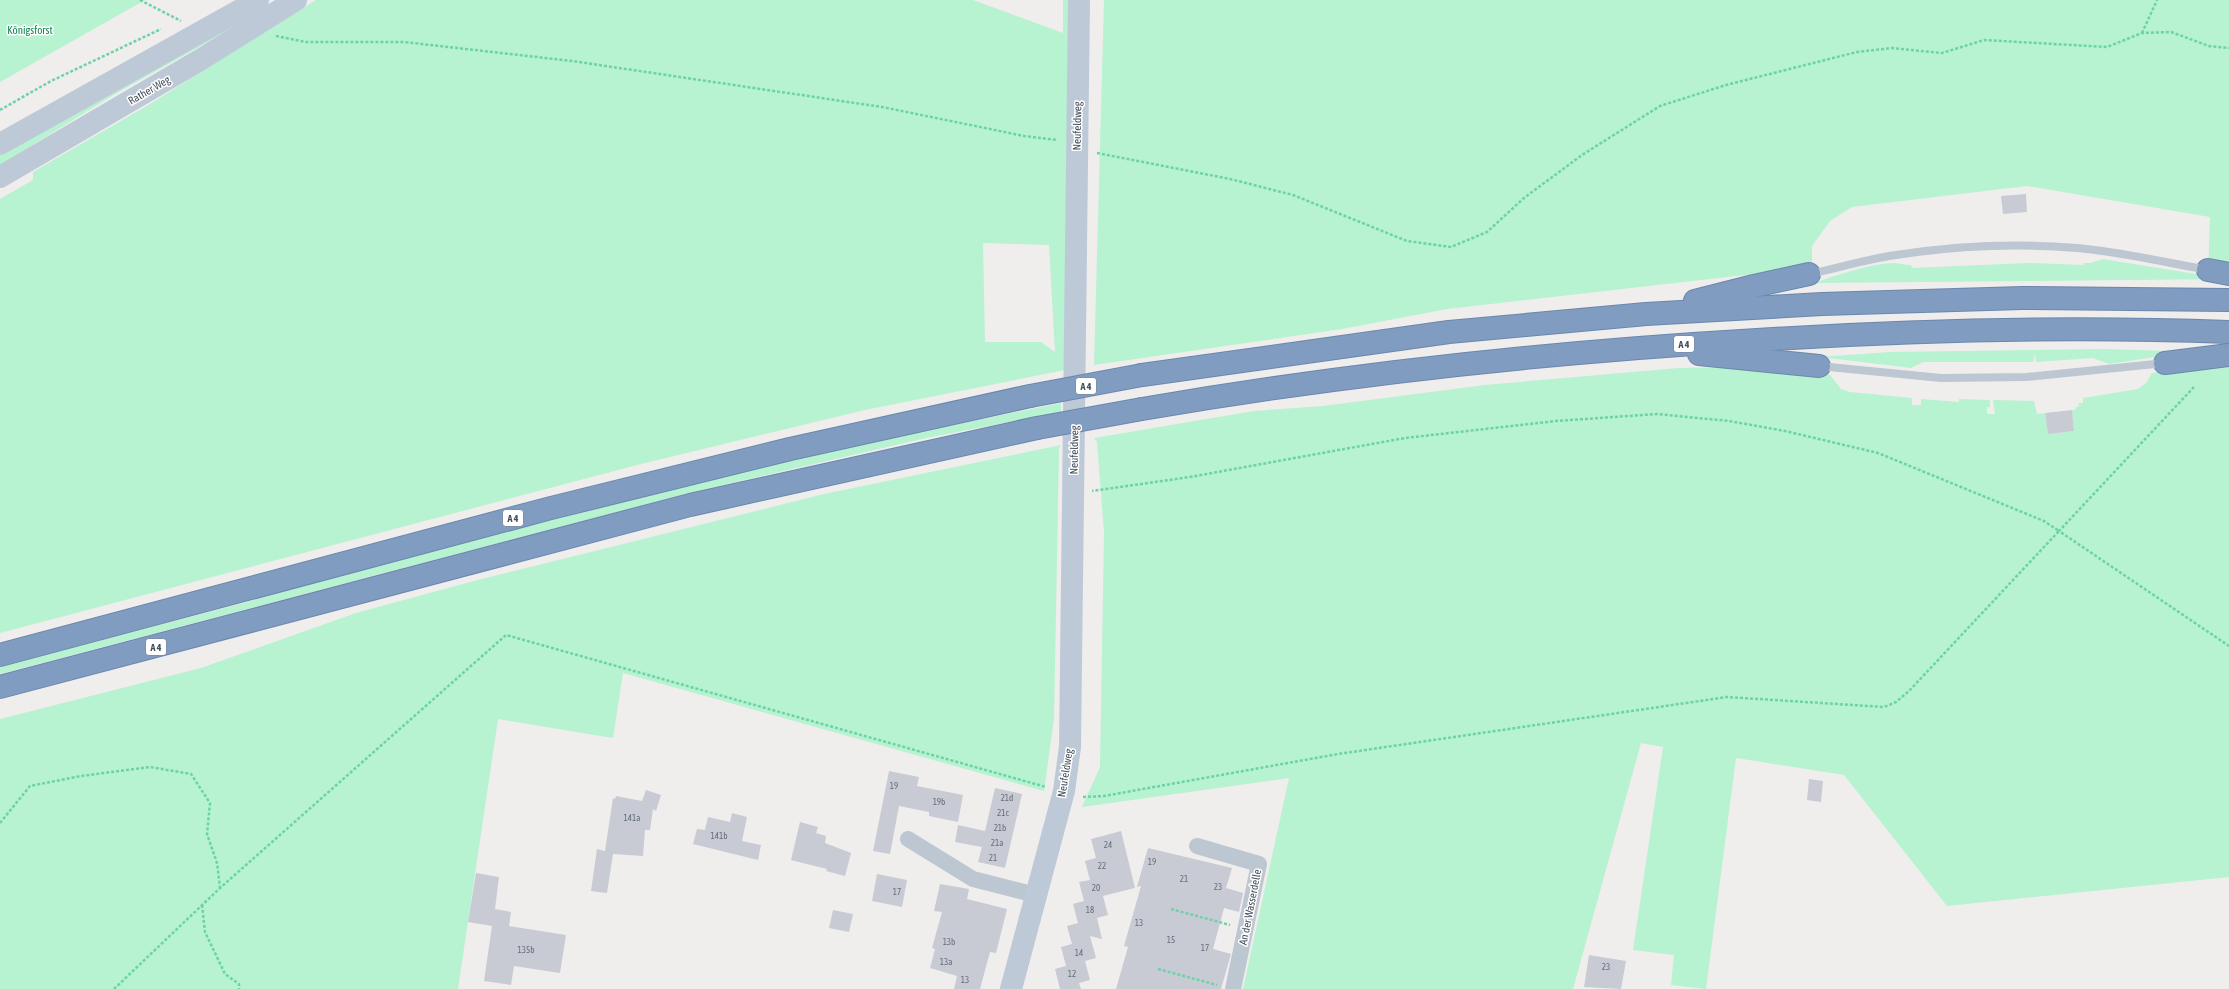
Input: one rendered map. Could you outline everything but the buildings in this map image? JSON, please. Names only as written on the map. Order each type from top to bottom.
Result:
[{"type":"highway","points":[[2208,270],[2229,274]]},
{"type":"highway","points":[[1646,314],[1754,286],[1809,274]]},
{"type":"highway","name":"A 4","points":[[0,655],[551,508],[790,449],[1030,396],[1142,375],[1449,332],[1646,314],[1822,304],[2022,298],[2229,300]]},
{"type":"highway","name":"A 4","points":[[0,687],[690,505],[1037,428],[1248,391],[1397,370],[1626,348],[1828,335],[2016,329],[2229,332]]},
{"type":"highway","points":[[1626,348],[1819,366]]},
{"type":"highway","points":[[2165,363],[2229,355]]},
{"type":"main road","points":[[0,144],[258,0]]},
{"type":"main road","name":"Rather Weg","points":[[0,177],[200,60],[296,0]]},
{"type":"main road","name":"Neufeldweg","points":[[1011,989],[1036,895],[1073,794],[1071,729],[1079,0]]},
{"type":"street","points":[[908,839],[973,879],[1036,895]]},
{"type":"street","name":"An der Wasserdelle","points":[[1197,846],[1259,864],[1233,989]]},
{"type":"lane","points":[[1809,274],[1894,255],[1949,248],[2002,246],[2076,248],[2128,254],[2208,270]]},
{"type":"lane","points":[[1819,366],[1941,378],[2026,377],[2165,363]]},
{"type":"path","points":[[140,0],[180,20]]},
{"type":"path","points":[[2142,33],[2157,0]]},
{"type":"path","points":[[173,24],[186,17]]},
{"type":"path","points":[[0,110],[51,81],[166,27]]},
{"type":"path","points":[[273,35],[306,42],[404,42],[572,61],[882,107],[1077,146],[1230,179],[1293,195],[1408,241],[1451,247],[1487,232],[1524,198],[1582,155],[1660,106],[1718,87],[1857,52],[1892,48],[1942,53],[1984,40],[2107,47],[2142,33],[2171,32],[2209,46],[2229,48]]},
{"type":"path","points":[[114,989],[220,888],[506,635],[1073,794],[1104,796],[1338,754],[1727,697],[1884,707],[1896,702],[1909,691],[2194,387]]},
{"type":"path","points":[[1074,492],[1142,485],[1405,438],[1556,421],[1657,414],[1729,421],[1778,429],[1878,453],[2044,521],[2229,646]]},
{"type":"path","points":[[0,823],[30,786],[81,776],[150,767],[191,774],[210,803],[207,834],[217,863],[220,888]]},
{"type":"path","points":[[202,905],[205,932],[225,974],[239,984],[238,989]]},
{"type":"path","points":[[1171,909],[1246,930]]},
{"type":"path","points":[[1158,969],[1233,989]]},
{"type":"green space","name":"Königsforst","points":[[0,0],[145,0],[0,82]]},
{"type":"green space","points":[[316,0],[973,0],[1063,33],[1063,0],[1069,0],[1065,370],[865,410],[637,465],[0,633],[0,199],[33,180],[33,172],[150,104]],"holes":[[[983,243],[1049,245],[1055,352],[1041,342],[985,342]]]},
{"type":"green space","points":[[1104,0],[2229,0],[2229,279],[1813,283],[1862,268],[1892,263],[1911,265],[1912,268],[2029,263],[2083,265],[2084,263],[2091,263],[2103,259],[2208,276],[2210,217],[2027,186],[1852,207],[1830,221],[1812,246],[1812,264],[1806,268],[1447,309],[1342,329],[1094,365]]},
{"type":"green space","points":[[250,15],[251,18],[115,94],[0,165],[0,154]]},
{"type":"green space","points":[[2102,349],[2170,351],[2168,355],[2109,364],[2093,358],[2036,362],[2035,353],[2033,362],[1923,362],[1911,368],[1820,357],[1890,352]]},
{"type":"green space","points":[[2229,361],[2229,877],[1947,906],[1844,775],[1736,758],[1706,989],[1671,985],[1674,955],[1633,950],[1663,747],[1641,743],[1573,989],[1243,989],[1289,778],[1082,807],[1100,767],[1104,532],[1097,442],[1094,438],[1254,411],[1323,406],[1485,385],[1678,368],[1736,367],[1814,372],[1830,375],[1841,389],[1850,392],[1912,398],[1912,405],[1921,405],[1921,399],[1959,402],[1959,399],[1990,400],[1990,407],[1987,407],[1987,414],[1995,414],[1993,400],[2034,401],[2037,414],[2045,413],[2048,434],[2074,431],[2072,410],[2075,410],[2076,407],[2079,406],[2078,403],[2083,403],[2083,398],[2138,389],[2146,383],[2152,373]]},
{"type":"green space","points":[[1061,403],[1061,412],[926,438],[689,493],[0,674],[0,666],[240,604],[451,545],[845,447]]},
{"type":"green space","points":[[1061,445],[1059,449],[1054,719],[1044,791],[623,673],[613,738],[498,719],[458,989],[0,989],[0,719],[201,668],[356,613],[474,581],[824,494]]}]
